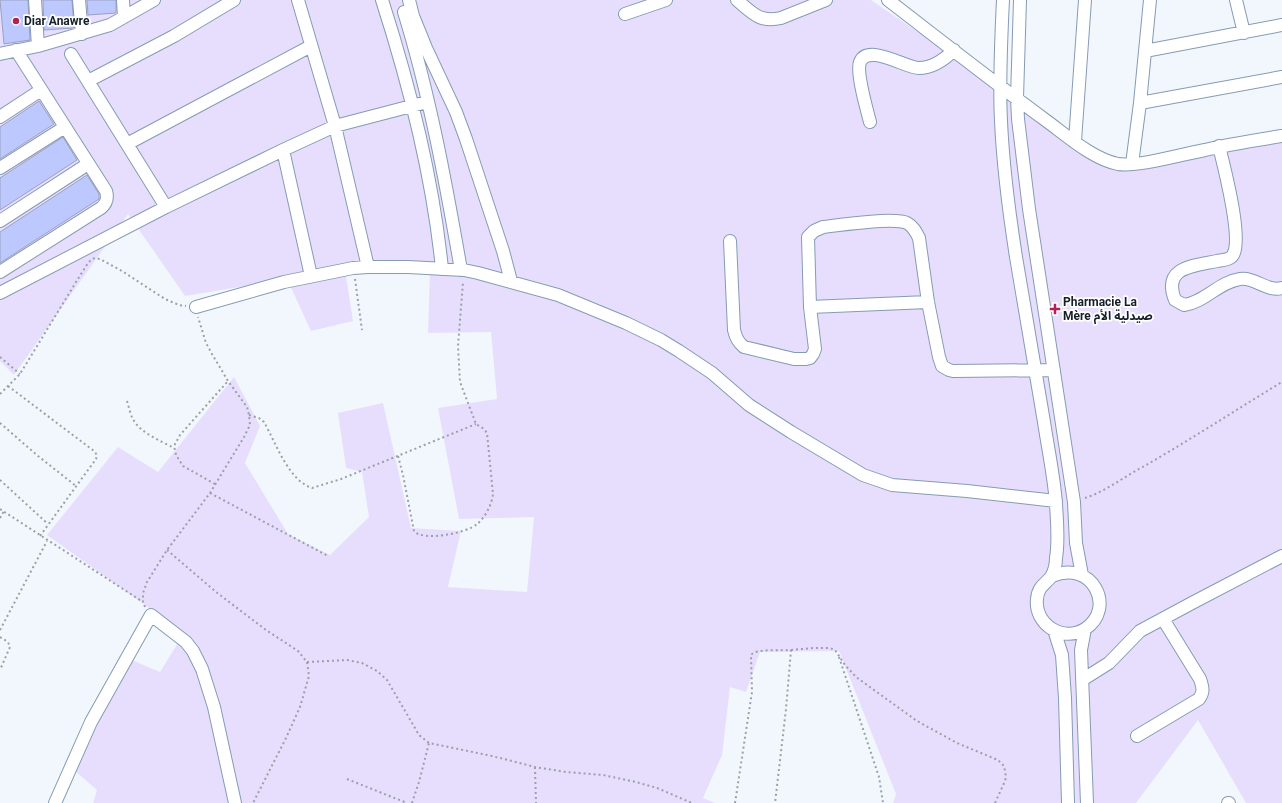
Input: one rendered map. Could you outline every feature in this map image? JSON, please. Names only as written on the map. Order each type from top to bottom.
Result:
[{"type":"street","points":[[34,0],[38,46]]},
{"type":"street","points":[[79,0],[82,34]]},
{"type":"street","points":[[123,0],[124,17]]},
{"type":"street","points":[[0,54],[38,46],[110,25],[154,0]]},
{"type":"street","points":[[88,81],[168,39],[234,0]]},
{"type":"street","points":[[298,0],[335,126],[368,266]]},
{"type":"street","points":[[382,0],[412,106],[436,216],[442,269]]},
{"type":"street","points":[[400,0],[411,35],[427,102],[463,270]]},
{"type":"street","points":[[409,0],[413,16],[426,48],[456,112],[466,139],[503,251],[511,281]]},
{"type":"street","points":[[625,14],[666,0]]},
{"type":"street","points":[[737,0],[755,15],[764,19],[774,20],[826,0]]},
{"type":"street","points":[[888,0],[1086,150],[1109,162],[1132,164],[1154,161],[1219,146],[1282,136]]},
{"type":"street","points":[[1003,0],[1001,121],[1007,187],[1016,255],[1036,370],[1056,501],[1058,545],[1052,576]]},
{"type":"street","points":[[1020,0],[1017,98],[1029,209],[1074,502],[1076,543],[1082,575]]},
{"type":"street","points":[[1075,141],[1085,0]]},
{"type":"street","points":[[1132,164],[1140,103],[1150,0]]},
{"type":"street","points":[[1236,0],[1244,33]]},
{"type":"street","points":[[1145,51],[1282,25]]},
{"type":"street","points":[[127,144],[312,46]]},
{"type":"street","points":[[0,272],[104,205],[107,199],[106,191],[16,50]]},
{"type":"street","points":[[870,122],[860,81],[860,61],[869,55],[882,56],[908,66],[926,68],[942,60],[954,50]]},
{"type":"street","points":[[71,54],[166,207]]},
{"type":"street","points":[[1140,103],[1282,77]]},
{"type":"street","points":[[0,117],[41,90]]},
{"type":"street","points":[[0,293],[166,207],[335,126],[427,102]]},
{"type":"street","points":[[0,168],[65,127]]},
{"type":"street","points":[[1219,146],[1231,198],[1236,249],[1227,260],[1180,271],[1171,283],[1175,300],[1184,305],[1193,304],[1222,286],[1240,279],[1251,279],[1272,288],[1282,288]]},
{"type":"street","points":[[283,150],[311,276]]},
{"type":"street","points":[[0,221],[88,164]]},
{"type":"street","points":[[730,241],[734,330],[739,344],[750,349],[794,359],[810,358],[815,350],[810,307],[808,237],[811,233],[823,227],[893,220],[907,223],[917,233],[940,363],[945,368],[953,372],[1054,370]]},
{"type":"street","points":[[196,307],[284,282],[353,268],[368,266],[463,270],[511,281],[558,295],[626,323],[661,340],[712,373],[749,405],[863,475],[892,485],[967,491],[1056,501]]},
{"type":"street","points":[[810,307],[928,302]]},
{"type":"street","points":[[1082,680],[1110,663],[1140,632],[1282,556]]},
{"type":"street","points":[[1069,571],[1082,575],[1092,582],[1097,590],[1099,607],[1097,616],[1092,623],[1076,633],[1066,634],[1054,630],[1041,619],[1037,600],[1039,590],[1044,582],[1060,572],[1069,571]]},
{"type":"street","points":[[55,803],[91,722],[151,615],[186,642],[193,651],[202,669],[214,707],[235,803]]},
{"type":"street","points":[[1137,736],[1199,699],[1203,694],[1200,679],[1163,619]]},
{"type":"street","points":[[1084,629],[1081,650],[1087,803]]},
{"type":"street","points":[[1054,630],[1062,655],[1065,698],[1068,803]]},
{"type":"path","points":[[0,394],[20,374],[76,282],[92,259],[97,258],[122,271],[179,305],[196,307],[206,343],[228,381],[247,407],[250,425],[210,492],[167,550],[147,582],[143,593],[143,602]]},
{"type":"path","points":[[353,268],[362,330]]},
{"type":"path","points":[[398,456],[414,531],[416,534],[423,536],[452,534],[470,529],[480,521],[490,506],[493,499],[493,494],[489,439],[486,431],[476,424],[463,393],[458,369],[463,270]]},
{"type":"path","points":[[0,357],[20,374]]},
{"type":"path","points":[[215,484],[183,466],[176,455],[174,448],[180,435],[228,381]]},
{"type":"path","points":[[1074,502],[1096,493],[1152,462],[1229,413],[1282,382]]},
{"type":"path","points":[[8,386],[96,453],[96,459],[40,536]]},
{"type":"path","points":[[127,401],[133,420],[138,426],[149,435],[174,448]]},
{"type":"path","points":[[249,415],[259,418],[264,422],[283,459],[293,474],[302,483],[312,488],[398,456],[476,424]]},
{"type":"path","points":[[0,423],[76,486]]},
{"type":"path","points":[[0,480],[48,524]]},
{"type":"path","points":[[210,492],[328,556]]},
{"type":"path","points":[[0,509],[47,541],[143,602],[151,615]]},
{"type":"path","points":[[0,518],[4,511]]},
{"type":"path","points":[[0,630],[47,541]]},
{"type":"path","points":[[167,550],[216,592],[266,630],[298,651],[307,662],[309,676],[300,707],[283,745],[252,803]]},
{"type":"path","points":[[0,637],[8,642],[10,647],[0,670]]},
{"type":"path","points":[[735,803],[752,692],[751,655],[754,651],[830,648],[838,652],[845,665],[856,677],[917,721],[957,743],[998,760],[1004,766],[1006,777],[995,803]]},
{"type":"path","points":[[775,803],[791,650]]},
{"type":"path","points":[[838,652],[879,777],[883,803]]},
{"type":"path","points":[[307,662],[347,660],[362,663],[377,671],[388,680],[419,735],[429,743],[492,756],[535,767],[566,772],[603,775],[636,782],[657,788],[692,803]]},
{"type":"path","points":[[412,803],[429,743]]},
{"type":"path","points":[[535,767],[536,803]]},
{"type":"path","points":[[347,779],[407,803]]},
{"type":"shaded area","points":[[0,0],[871,0],[1118,168],[1282,142],[1282,803],[1246,803],[1198,720],[1136,803],[893,803],[896,794],[839,651],[760,652],[746,692],[730,687],[722,755],[703,798],[715,803],[93,803],[97,790],[68,765],[120,655],[160,672],[184,633],[47,535],[118,447],[158,472],[234,377],[260,426],[245,463],[288,534],[330,555],[369,517],[362,472],[346,468],[338,413],[383,403],[411,528],[461,531],[448,587],[527,592],[534,517],[459,519],[438,408],[497,399],[491,332],[428,333],[430,267],[344,263],[353,321],[311,331],[287,279],[185,296],[128,214],[14,375],[0,361]]},
{"type":"building","name":"Diar Anawre","points":[[0,0],[28,0],[30,40],[4,44]]},
{"type":"building","name":"Diar Anawre","points":[[43,0],[72,0],[74,28],[44,30]]},
{"type":"building","name":"Diar Anawre","points":[[87,0],[116,0],[116,13],[88,15]]},
{"type":"building","points":[[39,101],[54,124],[0,159],[0,127]]},
{"type":"building","points":[[63,137],[77,160],[0,210],[0,178]]},
{"type":"building","points":[[87,175],[99,194],[99,199],[0,263],[0,232]]},
{"type":"place","name":"Diar Anawre","points":[[16,21]]},
{"type":"place","name":"Pharmacie La Mère صيدلية الأم","points":[[1055,309]]}]
